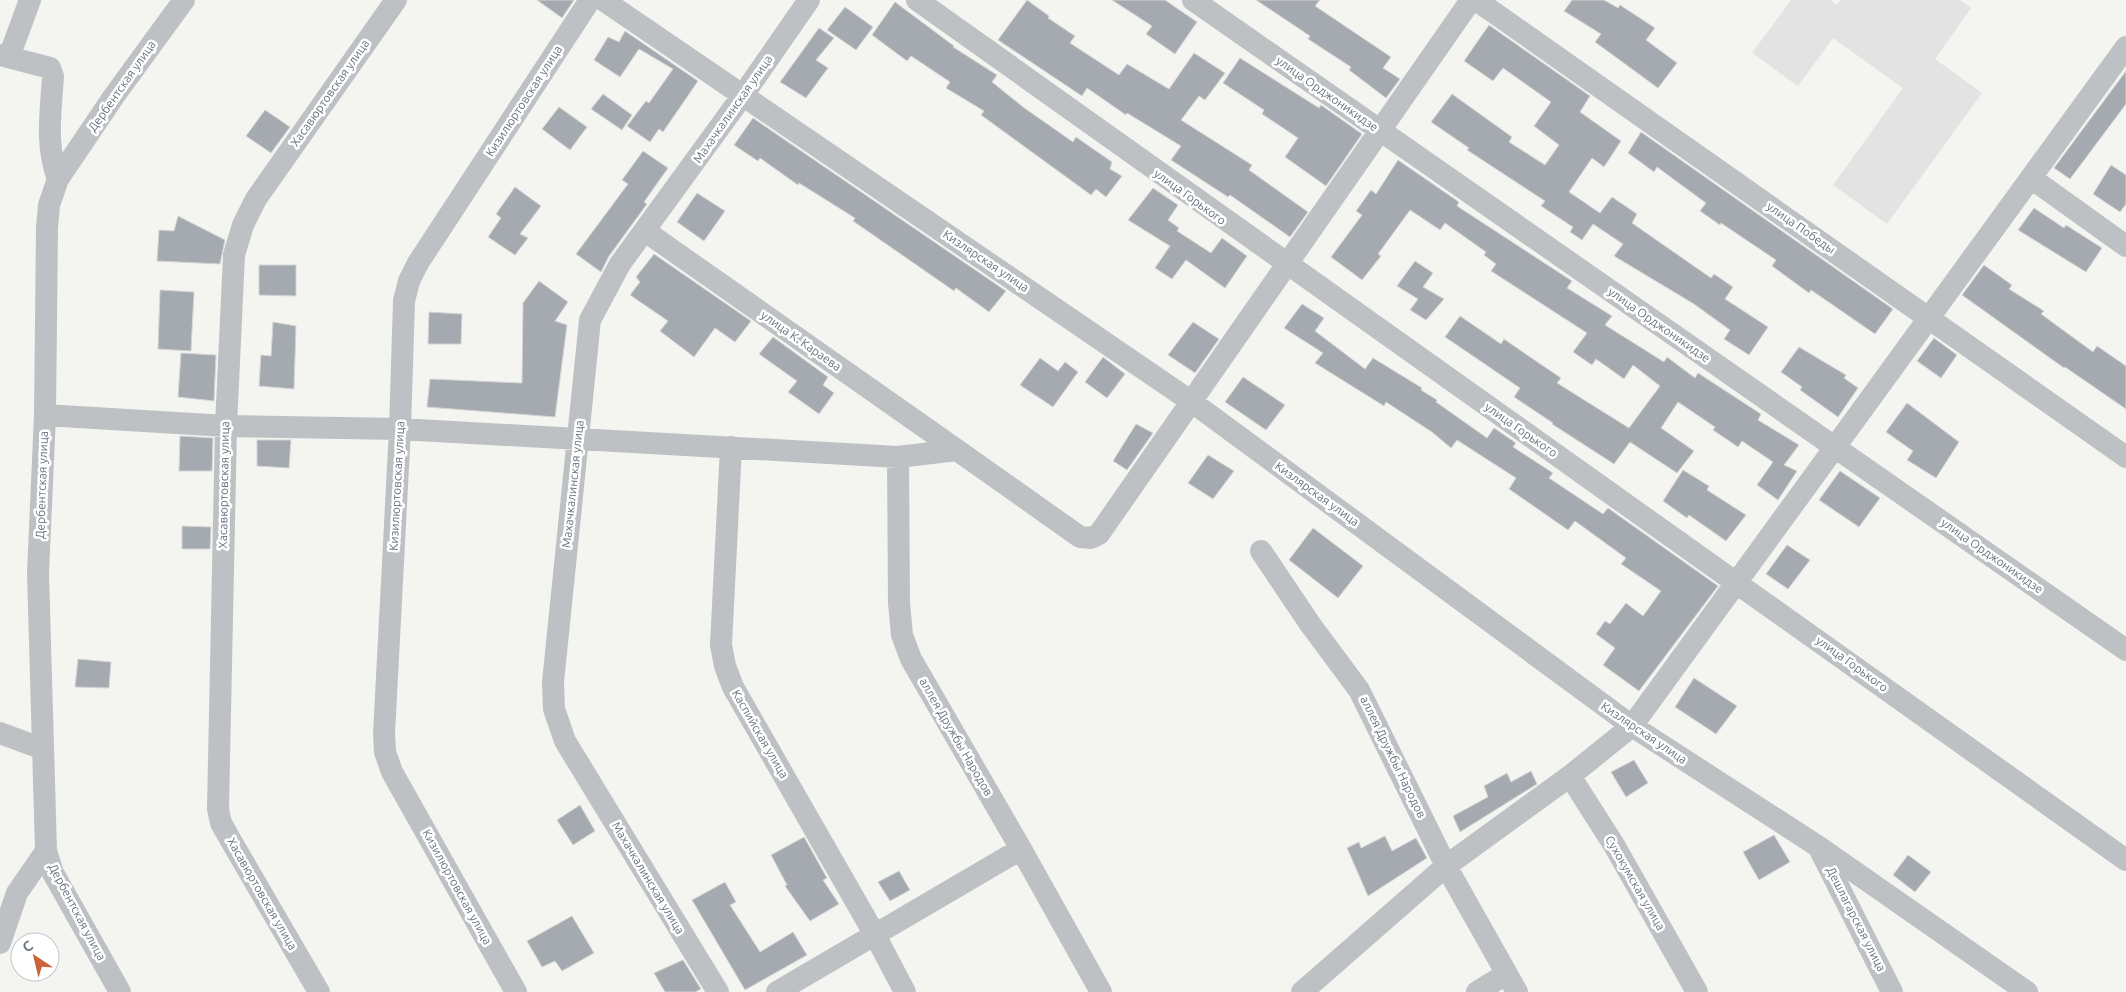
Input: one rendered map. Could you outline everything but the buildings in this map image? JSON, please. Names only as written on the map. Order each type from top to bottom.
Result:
[{"type":"street","points":[[30,0],[5,56],[50,68],[53,76],[50,137],[54,167],[58,179]]},
{"type":"street","name":"Дербентская улица","points":[[120,992],[53,873],[46,851],[38,573],[45,415],[47,228],[49,205],[58,179],[114,96],[184,0]]},
{"type":"street","name":"Хасавюртовская улица","points":[[319,992],[221,823],[218,809],[226,426],[234,256],[243,224],[256,198],[396,0]]},
{"type":"street","name":"Кизилюртовская улица","points":[[516,992],[392,772],[385,752],[384,734],[400,429],[404,301],[409,281],[418,263],[590,0]]},
{"type":"street","name":"Кизлярская улица","points":[[604,0],[1192,402],[1632,726],[1819,847],[2028,992]]},
{"type":"street","name":"Махачкалинская улица","points":[[718,992],[564,741],[554,709],[553,682],[590,320],[620,264],[743,96],[810,0]]},
{"type":"street","name":"улица Горького","points":[[916,0],[1287,266],[1736,582],[2126,860]]},
{"type":"street","name":"улица Орджоникидзе","points":[[1192,0],[2126,650]]},
{"type":"street","name":"улица К. Караева","points":[[645,231],[1080,537],[1091,538],[1099,534],[1471,0]]},
{"type":"street","name":"улица Победы","points":[[1476,0],[2126,457]]},
{"type":"street","points":[[1302,992],[1446,866],[1570,776],[1632,726],[2126,47]]},
{"type":"street","points":[[2031,178],[2126,246]]},
{"type":"street","points":[[45,415],[226,426],[400,429],[898,457],[956,450]]},
{"type":"street","name":"Каспийская улица","points":[[731,447],[721,645],[725,666],[733,687],[875,935],[905,992]]},
{"type":"street","name":"аллея Дружбы Народов","points":[[898,457],[899,603],[902,635],[911,659],[1101,992]]},
{"type":"street","name":"аллея Дружбы Народов","points":[[1261,551],[1310,624],[1359,690],[1446,866],[1511,983],[1477,992]]},
{"type":"street","points":[[0,733],[43,749]]},
{"type":"street","name":"Сухокумская улица","points":[[1570,776],[1614,845],[1696,992]]},
{"type":"street","name":"Дешлагарская улица","points":[[1819,847],[1892,992]]},
{"type":"street","points":[[777,992],[1021,849]]},
{"type":"street","points":[[0,943],[17,893],[46,851]]},
{"type":"shaded area","points":[[1791,0],[1830,0],[1837,5],[1841,0],[1960,0],[1971,8],[1935,59],[1982,93],[1887,224],[1833,185],[1903,88],[1833,38],[1798,86],[1752,53]]}]
